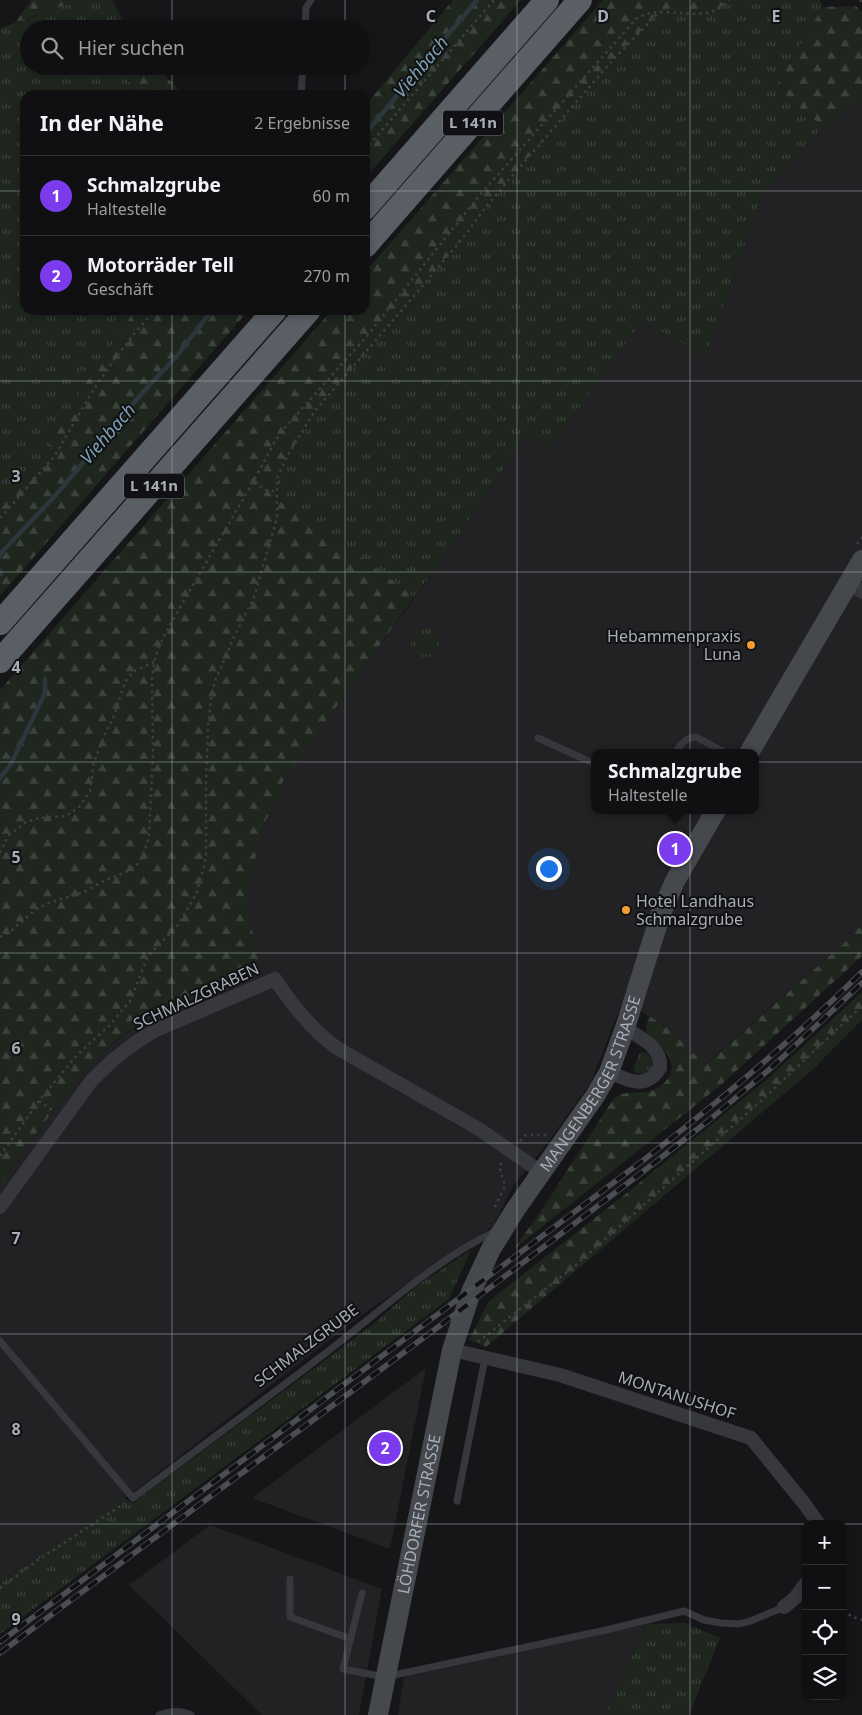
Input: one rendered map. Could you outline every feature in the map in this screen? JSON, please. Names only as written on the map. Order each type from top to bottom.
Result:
[{"type":"highway","name":"L 141n","points":[[370,202],[547,0]]},
{"type":"highway","name":"L 141n","points":[[370,240],[580,0]]},
{"type":"highway","name":"L 141n","points":[[0,623],[271,315]]},
{"type":"highway","name":"L 141n","points":[[0,662],[305,315]]},
{"type":"main road","points":[[752,749],[855,587],[862,560]]},
{"type":"main road","name":"MANGENBERGER STRASSE","points":[[459,1351],[471,1292],[492,1249],[499,1219],[541,1172],[595,1096],[608,1072],[625,1028],[661,913],[675,881],[711,814]]},
{"type":"main road","name":"LÖHDORFER STRASSE","points":[[378,1715],[459,1351]]},
{"type":"street","name":"SCHMALZGRABEN","points":[[0,1207],[92,1080],[113,1060],[154,1031],[275,979],[311,1026],[327,1041],[479,1129],[511,1151]]},
{"type":"street","points":[[608,1072],[633,1082],[643,1082],[651,1079],[660,1068],[658,1053],[625,1028]]},
{"type":"street","points":[[511,1151],[541,1172]]},
{"type":"street","name":"MONTANUSHOF","points":[[459,1351],[560,1375],[751,1438],[816,1520]]},
{"type":"street","points":[[784,1607],[802,1590]]},
{"type":"lane","points":[[302,0],[306,8],[305,20]]},
{"type":"lane","points":[[306,8],[312,0]]},
{"type":"lane","points":[[302,90],[303,75]]},
{"type":"lane","points":[[677,749],[686,739],[696,736],[719,749]]},
{"type":"lane","points":[[538,738],[591,762]]},
{"type":"lane","name":"SCHMALZGRUBE","points":[[133,1498],[415,1283],[467,1247],[499,1219]]},
{"type":"lane","points":[[0,1341],[133,1498]]},
{"type":"lane","points":[[456,1501],[485,1358]]},
{"type":"lane","points":[[290,1579],[290,1617],[351,1639]]},
{"type":"lane","points":[[362,1592],[343,1669],[385,1677],[606,1630],[684,1611],[704,1620],[738,1624],[748,1622],[784,1607]]},
{"type":"lane","points":[[159,1715],[170,1712],[185,1712],[191,1715]]},
{"type":"path","points":[[370,144],[494,0]]},
{"type":"path","points":[[0,938],[35,910],[46,904],[84,892],[105,880],[126,872],[135,867],[142,858],[149,837],[153,752],[152,678],[159,646],[282,431],[367,336],[479,196],[636,19],[648,12],[660,11],[708,13],[720,9],[729,0]]},
{"type":"path","points":[[860,0],[862,4]]},
{"type":"path","points":[[0,1156],[40,1101],[77,1055],[110,1025],[130,1001],[148,956],[178,925],[196,894],[206,854],[208,726],[212,693],[234,637],[254,597],[277,518],[277,478],[280,470],[314,412],[426,282],[488,204],[612,62],[660,11]]},
{"type":"path","points":[[0,518],[54,457],[92,392],[111,364],[151,315]]},
{"type":"path","points":[[253,482],[268,491],[277,491]]},
{"type":"path","points":[[0,853],[8,836],[26,822],[40,818],[66,816],[80,806],[90,791],[96,755],[113,719],[126,682],[134,671],[154,662]]},
{"type":"path","points":[[459,1351],[583,1258],[762,1100],[862,1006]]},
{"type":"path","points":[[499,1219],[505,1186],[499,1166],[526,1135],[548,1135]]},
{"type":"path","points":[[0,1588],[38,1560],[133,1498]]},
{"type":"path","points":[[847,1613],[862,1620]]},
{"type":"shaded area","points":[[862,100],[862,924],[850,938],[704,1065],[667,1027],[623,1001],[591,1082],[549,1141],[513,1186],[493,1226],[360,1316],[135,1491],[0,1583],[0,1187],[22,1152],[76,1081],[99,1055],[118,1039],[154,1015],[245,977],[258,958],[248,910],[248,889],[263,825],[283,792],[279,786],[438,565],[528,433],[550,448],[642,319],[706,357],[762,194],[823,127]]},
{"type":"shaded area","points":[[426,1368],[390,1549],[252,1498]]},
{"type":"shaded area","points":[[210,1525],[382,1589],[359,1715],[262,1715],[129,1585]]},
{"type":"shaded area","points":[[647,1624],[605,1715],[398,1715],[404,1677]]},
{"type":"green space","points":[[31,0],[81,0],[20,20],[16,22]]},
{"type":"green space","points":[[81,0],[112,0],[122,20],[23,20]]},
{"type":"green space","points":[[453,0],[521,0],[370,172],[370,100]]},
{"type":"green space","points":[[603,0],[729,0],[722,7],[706,13],[660,11],[611,62],[488,204],[426,282],[314,412],[280,470],[277,478],[278,500],[304,515],[414,597],[280,786],[283,792],[263,825],[248,889],[248,910],[258,958],[257,965],[245,977],[154,1015],[118,1038],[99,1055],[76,1081],[22,1152],[0,1187],[0,690],[328,315],[370,315],[370,266]]},
{"type":"green space","points":[[729,0],[820,0],[823,7],[775,88],[823,127],[762,194],[706,357],[642,320],[550,448],[528,433],[414,597],[304,515],[278,500],[277,478],[280,470],[314,412],[466,234],[488,204],[611,62],[660,11],[680,13],[724,6]]},
{"type":"green space","points":[[856,6],[862,12],[862,100],[823,127],[775,88],[823,7]]},
{"type":"green space","points":[[20,21],[20,75],[123,75],[137,90],[20,90],[20,315],[132,315],[72,404],[42,460],[0,498],[0,28]]},
{"type":"green space","points":[[123,75],[165,75],[179,90],[137,90]]},
{"type":"green space","points":[[132,315],[245,315],[0,596],[0,498],[42,460],[72,404]]},
{"type":"green space","points":[[425,629],[435,633],[439,643],[435,653],[425,657],[415,653],[411,643],[415,633]]},
{"type":"green space","points":[[862,924],[862,956],[721,1085],[514,1249],[543,1208],[614,1098],[625,1093],[652,1091],[661,1086],[668,1078],[672,1064],[662,1048],[647,1033],[646,1026],[649,1016],[667,1027],[705,1065],[850,938]]},
{"type":"green space","points":[[862,992],[862,1020],[812,1070],[486,1347],[469,1340],[489,1301],[632,1189],[766,1080]]},
{"type":"green space","points":[[640,1052],[647,1053],[653,1061],[652,1068],[644,1074],[636,1073],[633,1070]]},
{"type":"green space","points":[[471,1250],[449,1299],[0,1634],[0,1583],[124,1498],[133,1503],[371,1326],[418,1285]]},
{"type":"green space","points":[[685,1623],[720,1638],[689,1715],[605,1715],[647,1624]]},
{"type":"waterway","name":"Viehbach","points":[[370,128],[477,0]]},
{"type":"waterway","name":"Viehbach","points":[[0,556],[54,497],[143,392],[176,357],[208,315]]},
{"type":"waterway","name":"Viehbach","points":[[0,778],[11,764],[45,693],[45,679]]},
{"type":"railway","points":[[0,1642],[645,1159],[756,1068],[862,972]]},
{"type":"railway","points":[[0,1653],[438,1327],[649,1167],[770,1069],[862,983]]},
{"type":"place","name":"Hebammenpraxis Luna","points":[[751,645]]},
{"type":"place","name":"Schmalzgrube","points":[[675,849]]},
{"type":"place","name":"Hotel Landhaus Schmalzgrube","points":[[626,910]]},
{"type":"place","name":"Motorräder Tell","points":[[385,1448]]}]
